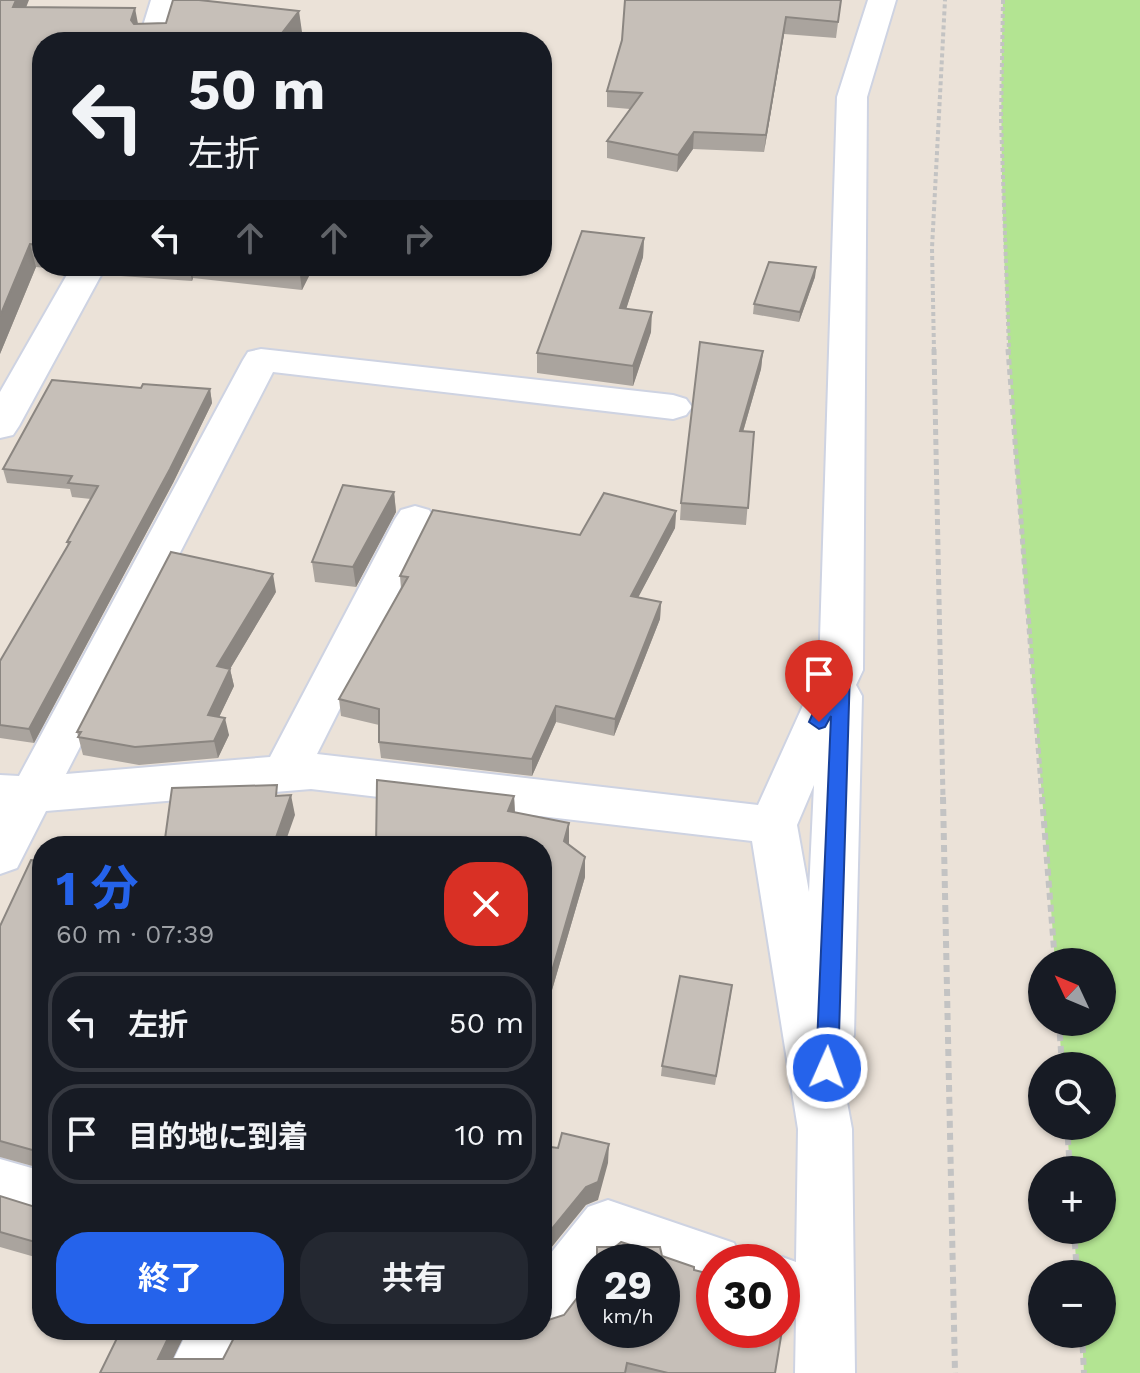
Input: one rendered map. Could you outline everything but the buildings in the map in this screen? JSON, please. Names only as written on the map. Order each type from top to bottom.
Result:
[{"type":"street","points":[[156,32],[165,0]]},
{"type":"street","points":[[825,1373],[804,1292],[825,1129],[841,670],[852,97],[882,0]]},
{"type":"street","points":[[0,426],[83,276]]},
{"type":"street","points":[[0,855],[14,793],[261,360],[673,407]]},
{"type":"street","points":[[284,774],[415,519]]},
{"type":"street","points":[[825,1129],[773,825],[841,670]]},
{"type":"street","points":[[14,793],[311,771],[773,825]]},
{"type":"street","points":[[0,1184],[32,1194]]},
{"type":"street","points":[[552,1296],[608,1226],[696,1256]]},
{"type":"street","points":[[197,1373],[215,1340]]},
{"type":"path","points":[[945,0],[932,248],[955,1373]]},
{"type":"path","points":[[1003,0],[1000,112],[1007,336],[1054,948]]},
{"type":"path","points":[[1083,1348],[1084,1373]]},
{"type":"green space","points":[[1003,0],[1140,0],[1140,1373],[1084,1373],[1083,1348],[1116,1348],[1116,1260],[1076,1260],[1075,1244],[1116,1244],[1116,1156],[1069,1156],[1068,1140],[1116,1140],[1116,1052],[1061,1052],[1060,1036],[1116,1036],[1116,948],[1054,948],[1009,361],[1001,120]]},
{"type":"route","points":[[819,722],[841,670],[827,1068]]}]
